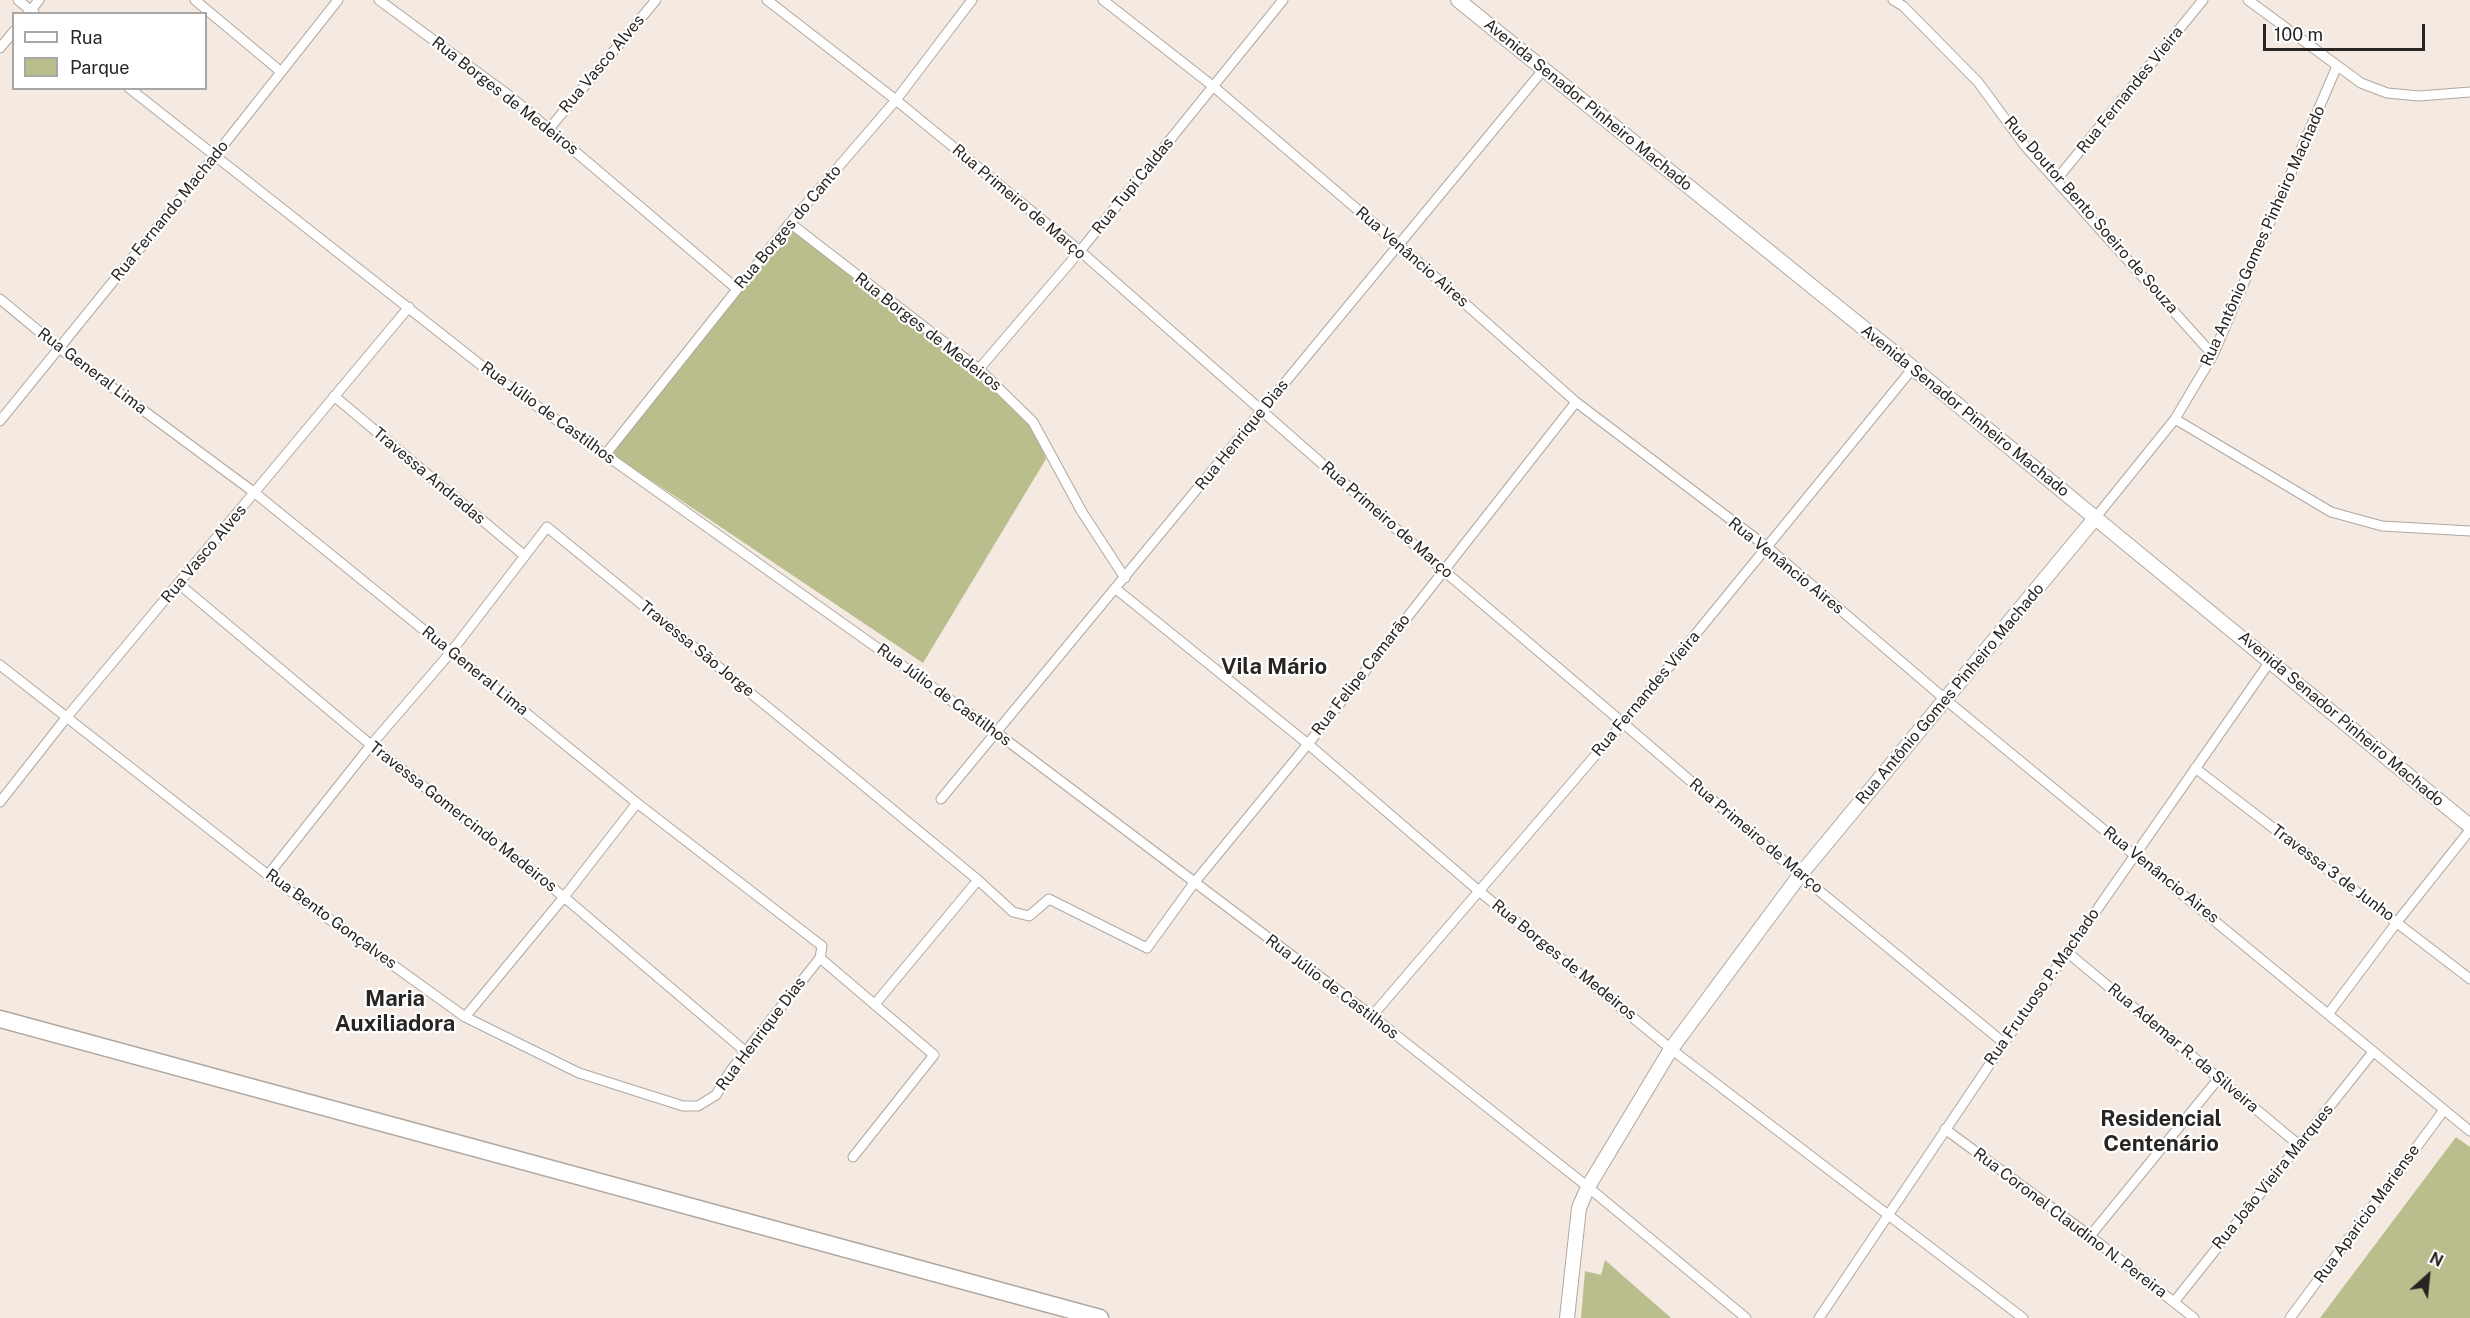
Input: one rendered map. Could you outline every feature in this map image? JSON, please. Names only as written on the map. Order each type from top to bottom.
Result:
[{"type":"highway","points":[[0,1019],[1092,1316]]},
{"type":"main road","name":"Avenida Senador Pinheiro Machado","points":[[1458,0],[2271,660],[2470,828]]},
{"type":"main road","name":"Rua Antônio Gomes Pinheiro Machado","points":[[1567,1317],[1579,1208],[1588,1187],[1671,1048],[1800,875],[2096,518]]},
{"type":"street","points":[[18,0],[32,12],[39,0]]},
{"type":"street","points":[[195,0],[280,71]]},
{"type":"street","name":"Rua Fernando Machado","points":[[0,421],[338,0]]},
{"type":"street","name":"Rua Borges de Medeiros","points":[[379,0],[512,97],[737,289]]},
{"type":"street","name":"Rua Vasco Alves","points":[[549,129],[656,0]]},
{"type":"street","name":"Rua Primeiro de Março","points":[[767,0],[896,100],[1080,251],[1443,570],[1800,875],[2004,1043]]},
{"type":"street","name":"Rua Borges do Canto","points":[[605,455],[790,223],[896,100],[972,0]]},
{"type":"street","name":"Rua Venâncio Aires","points":[[1103,0],[1214,87],[1399,245],[1576,402],[1767,547],[1946,700],[2470,1131]]},
{"type":"street","name":"Rua Tupi Caldas","points":[[979,369],[1080,251],[1283,0]]},
{"type":"street","name":"Rua Doutor Bento Soeiro de Souza","points":[[1893,0],[1905,3],[1978,82],[2025,146],[2213,355]]},
{"type":"street","name":"Rua Fernandes Vieira","points":[[2057,179],[2203,0]]},
{"type":"street","points":[[2248,0],[2361,83],[2387,93],[2420,96],[2470,92]]},
{"type":"street","points":[[0,48],[12,33]]},
{"type":"street","name":"Rua Antônio Gomes Pinheiro Machado","points":[[2096,518],[2175,419],[2213,355],[2337,66]]},
{"type":"street","name":"Rua Henrique Dias","points":[[941,799],[1116,590],[1543,70]]},
{"type":"street","name":"Rua Júlio de Castilhos","points":[[131,90],[496,377],[997,733],[1372,1016],[1588,1187],[1746,1318]]},
{"type":"street","name":"Rua Borges de Medeiros","points":[[790,223],[979,369],[1033,422],[1082,512],[1125,578]]},
{"type":"street","name":"Rua General Lima","points":[[0,299],[59,348],[255,493],[637,803],[822,946],[820,958],[934,1054],[853,1157]]},
{"type":"street","name":"Rua Vasco Alves","points":[[0,802],[66,717],[409,308]]},
{"type":"street","name":"Rua Fernandes Vieira","points":[[1372,1016],[1623,723],[1913,368]]},
{"type":"street","name":"Travessa Andradas","points":[[334,396],[525,556]]},
{"type":"street","name":"Rua Felipe Camarão","points":[[1147,948],[1194,883],[1308,744],[1576,402]]},
{"type":"street","points":[[2175,419],[2331,512],[2382,526],[2470,531]]},
{"type":"street","name":"Travessa São Jorge","points":[[525,556],[547,527],[978,880],[1012,912],[1029,916],[1049,899],[1147,948]]},
{"type":"street","points":[[268,874],[371,745],[451,652],[525,556]]},
{"type":"street","name":"Travessa Gomercindo Medeiros","points":[[179,584],[371,745],[564,897],[746,1052]]},
{"type":"street","name":"Rua Borges de Medeiros","points":[[1116,590],[1308,744],[1479,891],[1671,1048],[2023,1318]]},
{"type":"street","name":"Rua Frutuoso P. Machado","points":[[1820,1318],[1945,1129],[2271,660]]},
{"type":"street","name":"Rua Bento Gonçalves","points":[[0,665],[268,874],[465,1017],[579,1074],[683,1106],[698,1106]]},
{"type":"street","name":"Travessa 3 de Junho","points":[[2194,768],[2470,979]]},
{"type":"street","points":[[465,1017],[564,897],[637,803]]},
{"type":"street","points":[[2328,1013],[2470,828]]},
{"type":"street","points":[[875,1004],[978,880]]},
{"type":"street","name":"Rua Ademar R. da Silveira","points":[[2067,952],[2299,1145]]},
{"type":"street","name":"Rua Henrique Dias","points":[[698,1106],[716,1095],[746,1052],[820,958]]},
{"type":"street","name":"Rua João Vieira Marques","points":[[2174,1302],[2373,1052]]},
{"type":"street","points":[[2090,1236],[2218,1078]]},
{"type":"street","name":"Rua Aparicio Mariense","points":[[2290,1318],[2444,1110]]},
{"type":"street","name":"Rua Coronel Claudino N. Pereira","points":[[1945,1129],[2090,1236],[2194,1318]]},
{"type":"green space","points":[[790,226],[979,371],[1033,424],[1046,459],[923,663],[612,454]]},
{"type":"green space","points":[[2456,1137],[2470,1147],[2470,1318],[2320,1318]]},
{"type":"green space","points":[[1605,1260],[1671,1318],[1581,1318],[1585,1271],[1601,1275]]},
{"type":"district","name":"Vila Mário","points":[[1274,667]]},
{"type":"district","name":"Maria Auxiliadora","points":[[395,1012]]},
{"type":"district","name":"Residencial Centenário","points":[[2161,1132]]}]
